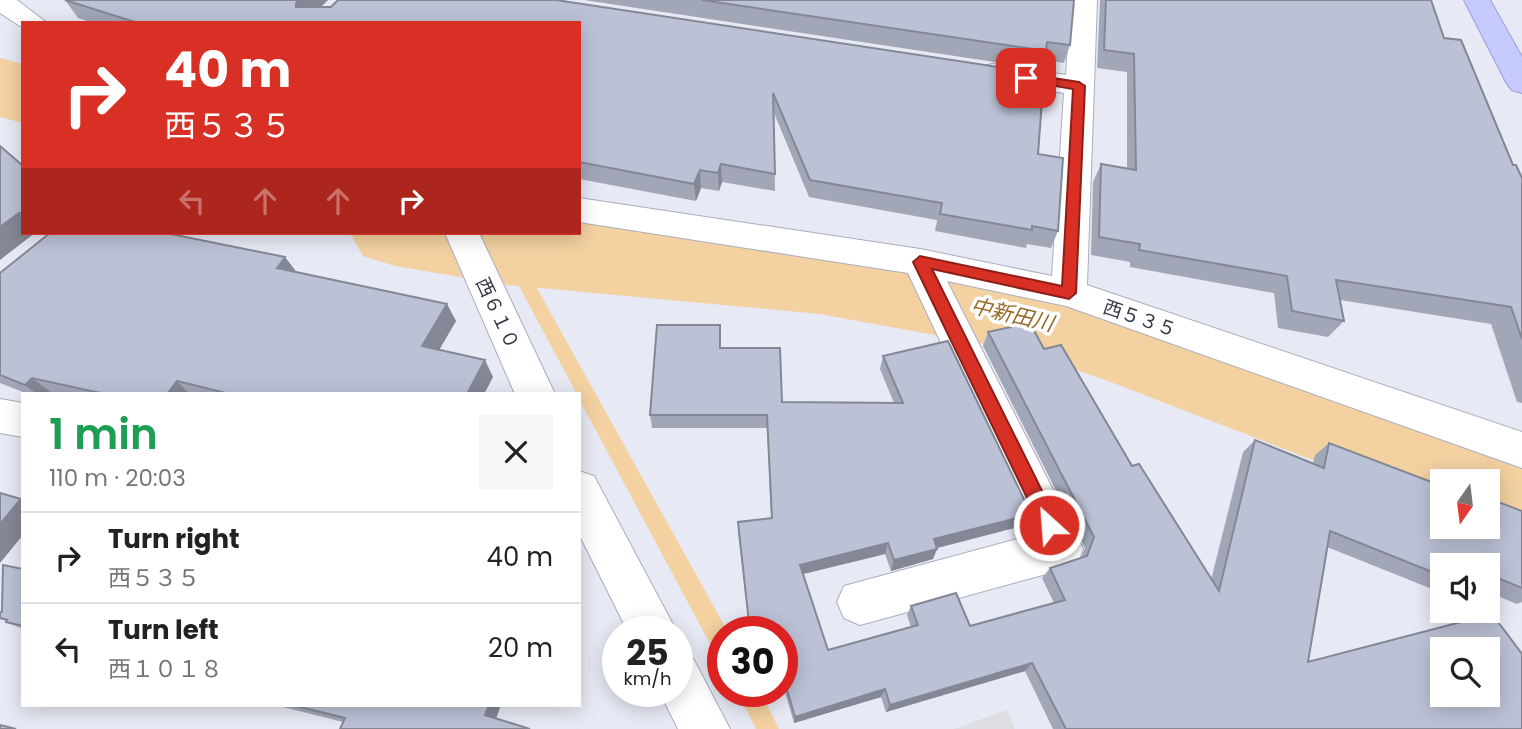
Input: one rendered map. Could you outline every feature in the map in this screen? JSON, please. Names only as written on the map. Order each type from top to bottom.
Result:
[{"type":"street","points":[[1069,293],[1084,0]]},
{"type":"street","points":[[1477,0],[1522,84]]},
{"type":"street","points":[[0,1],[31,21]]},
{"type":"street","points":[[969,69],[1079,86]]},
{"type":"street","name":"西５３５","points":[[581,210],[920,262],[1069,293],[1522,450]]},
{"type":"street","name":"西６１０","points":[[463,235],[534,392]]},
{"type":"street","points":[[860,602],[1061,549],[920,262]]},
{"type":"street","points":[[0,416],[21,421]]},
{"type":"street","points":[[584,510],[644,616]]},
{"type":"street","points":[[693,707],[705,729]]},
{"type":"shaded area","points":[[1007,710],[1015,729],[954,729]]},
{"type":"building","points":[[65,0],[300,0],[296,7],[331,7],[338,0],[556,0],[1044,74],[1038,154],[1063,158],[1058,231],[1032,226],[1032,230],[940,214],[942,203],[810,180],[773,93],[775,174],[721,164],[718,173],[700,170],[694,184],[581,162],[581,21],[132,21]]},
{"type":"building","points":[[702,0],[1074,0],[1070,45],[1047,42],[1046,51]]},
{"type":"building","points":[[1106,0],[1431,0],[1444,38],[1461,40],[1513,165],[1516,165],[1522,178],[1522,339],[1511,307],[1336,280],[1344,321],[1292,311],[1287,276],[1139,250],[1140,244],[1099,237],[1101,164],[1136,170],[1134,54],[1104,50]]},
{"type":"building","points":[[0,146],[21,164],[21,213],[0,227]]},
{"type":"building","points":[[48,235],[176,235],[285,257],[277,268],[447,304],[422,346],[485,360],[468,392],[222,392],[177,381],[169,392],[96,392],[32,378],[25,385],[0,375],[0,273]]},
{"type":"building","points":[[1030,323],[1044,349],[1061,345],[1132,466],[1139,464],[1219,591],[1255,440],[1324,468],[1329,443],[1430,481],[1430,539],[1500,539],[1500,503],[1522,511],[1522,588],[1500,579],[1500,553],[1430,553],[1430,571],[1330,531],[1308,662],[1458,623],[1499,623],[1522,654],[1522,729],[1066,729],[1032,663],[890,705],[885,689],[795,717],[792,707],[798,707],[798,616],[748,616],[738,522],[772,518],[767,415],[650,415],[657,325],[720,325],[720,348],[780,348],[782,402],[903,403],[883,356],[948,341],[1035,522],[1029,524],[1025,516],[934,539],[937,549],[894,560],[888,543],[800,565],[828,650],[918,625],[911,606],[956,593],[970,626],[1065,600],[1050,568],[1087,556],[1094,537],[988,332]]},
{"type":"building","points":[[0,493],[21,499],[0,524]]},
{"type":"building","points":[[3,565],[21,569],[21,626],[0,618]]},
{"type":"building","points":[[300,707],[488,707],[485,715],[530,729],[340,729],[345,718]]},
{"type":"building","points":[[0,725],[16,729],[0,729]]},
{"type":"waterway","name":"中新田川","points":[[0,82],[21,97]]},
{"type":"waterway","name":"中新田川","points":[[408,235],[508,251],[820,278],[1026,314],[1144,352],[1522,490]]},
{"type":"waterway","points":[[508,251],[707,616]]},
{"type":"waterway","points":[[756,707],[768,729]]},
{"type":"route","points":[[1026,78],[1079,86],[1069,293],[920,262],[1049,525]]}]
